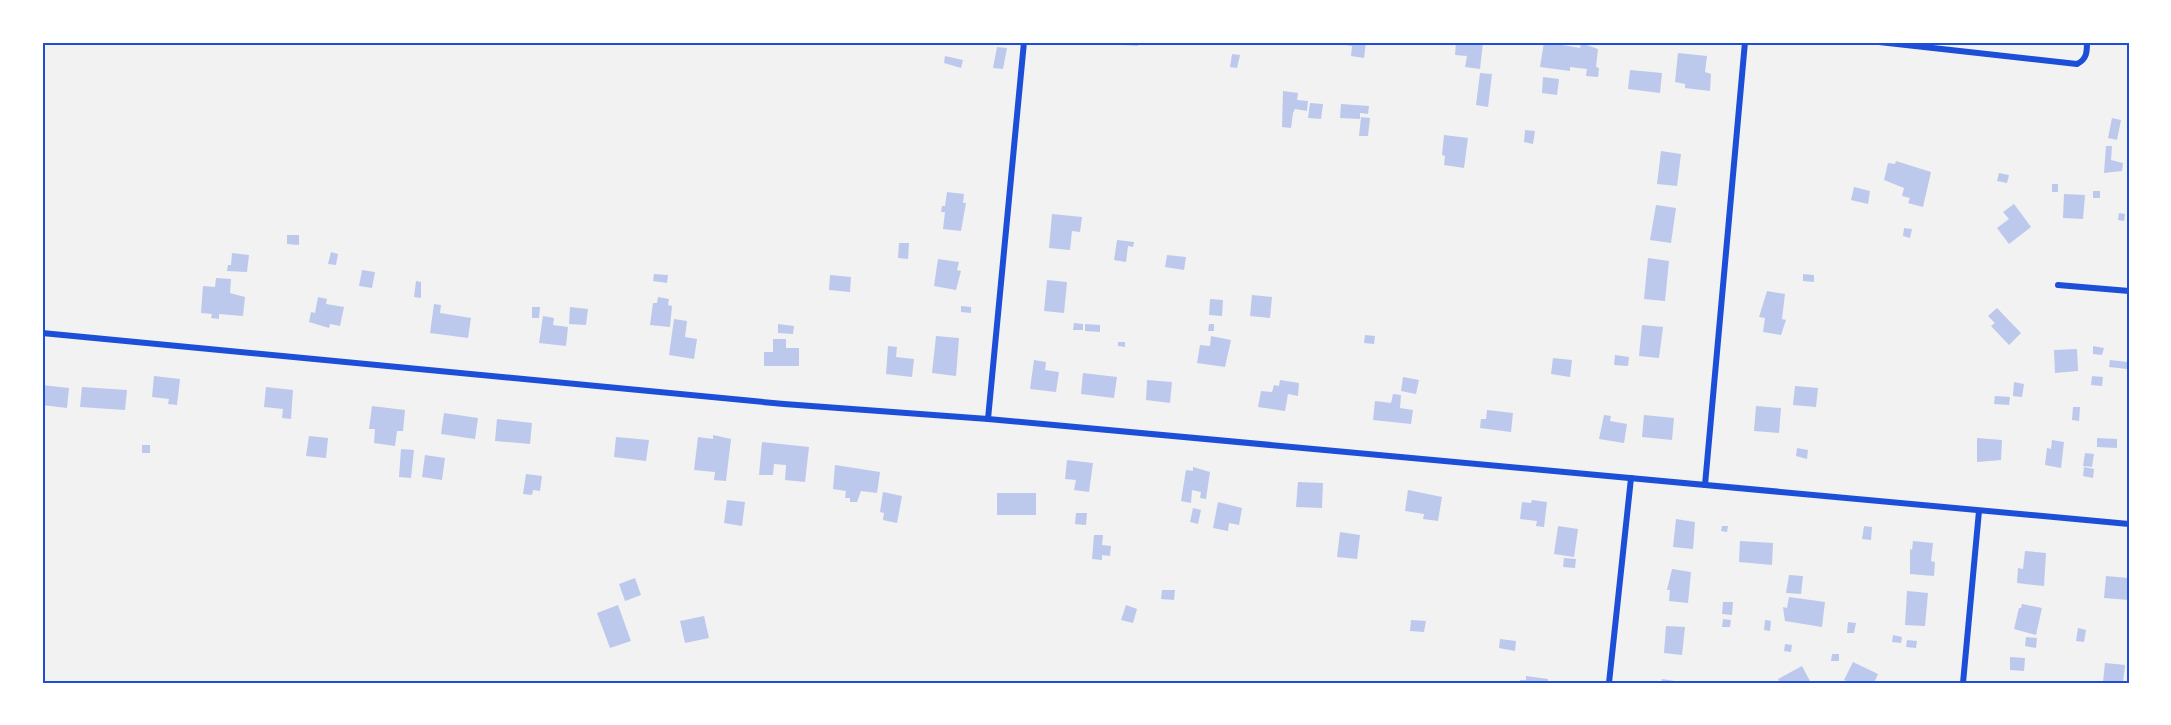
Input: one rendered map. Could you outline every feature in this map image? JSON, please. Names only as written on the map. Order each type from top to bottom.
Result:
[{"type":"street","points":[[988,419],[1024,42]]},
{"type":"street","points":[[1705,485],[1745,42]]},
{"type":"street","points":[[1879,42],[2077,64],[2083,61],[2086,55],[2087,42]]},
{"type":"street","points":[[2058,285],[2129,291]]},
{"type":"street","points":[[42,333],[784,404],[988,419],[2129,524]]},
{"type":"street","points":[[1609,683],[1631,478]]},
{"type":"street","points":[[1963,683],[1979,511]]},
{"type":"building","points":[[1124,42],[1138,42],[1138,46],[1124,45]]},
{"type":"building","points":[[1339,42],[1366,42],[1364,58],[1351,56],[1352,46],[1339,44]]},
{"type":"building","points":[[1456,42],[1483,42],[1480,69],[1465,67],[1467,56],[1455,55]]},
{"type":"building","points":[[1544,42],[1580,48],[1581,43],[1598,49],[1596,67],[1599,68],[1598,77],[1586,76],[1587,69],[1570,67],[1570,71],[1540,67]]},
{"type":"building","points":[[997,47],[1007,48],[1003,69],[993,68]]},
{"type":"building","points":[[1678,53],[1707,56],[1705,72],[1711,74],[1710,91],[1685,88],[1685,84],[1675,82]]},
{"type":"building","points":[[1232,54],[1240,55],[1237,68],[1230,67]]},
{"type":"building","points":[[945,56],[963,60],[961,68],[944,63]]},
{"type":"building","points":[[1630,70],[1662,73],[1660,93],[1628,89]]},
{"type":"building","points":[[1480,73],[1492,74],[1488,107],[1476,105]]},
{"type":"building","points":[[1543,77],[1559,79],[1557,95],[1542,93]]},
{"type":"building","points":[[1283,91],[1298,93],[1297,100],[1308,101],[1307,111],[1295,109],[1291,128],[1282,127]]},
{"type":"building","points":[[1310,103],[1323,104],[1321,119],[1308,118]]},
{"type":"building","points":[[1341,104],[1369,106],[1368,114],[1360,113],[1360,119],[1340,118]]},
{"type":"building","points":[[1361,117],[1370,118],[1368,136],[1359,136]]},
{"type":"building","points":[[2112,118],[2121,120],[2117,140],[2108,138]]},
{"type":"building","points":[[1525,130],[1535,131],[1533,144],[1524,142]]},
{"type":"building","points":[[1444,135],[1468,138],[1464,168],[1444,165],[1445,156],[1442,155]]},
{"type":"building","points":[[2106,146],[2112,146],[2111,160],[2123,163],[2122,171],[2104,173]]},
{"type":"building","points":[[1661,151],[1681,154],[1677,186],[1657,184]]},
{"type":"building","points":[[1896,161],[1931,172],[1923,207],[1908,203],[1910,198],[1902,196],[1904,188],[1884,180],[1888,163],[1895,164]]},
{"type":"building","points":[[1999,173],[2009,175],[2007,183],[1997,181]]},
{"type":"building","points":[[2052,184],[2058,184],[2058,192],[2052,192]]},
{"type":"building","points":[[1854,187],[1870,191],[1868,204],[1851,200]]},
{"type":"building","points":[[2093,191],[2100,191],[2100,198],[2093,198]]},
{"type":"building","points":[[947,192],[964,194],[963,203],[966,203],[961,231],[943,229],[945,212],[941,212],[942,206],[945,206]]},
{"type":"building","points":[[2064,194],[2085,195],[2083,219],[2063,218]]},
{"type":"building","points":[[2014,204],[2031,227],[2009,244],[1997,228],[2009,219],[2003,212]]},
{"type":"building","points":[[1656,205],[1676,208],[1671,243],[1650,240]]},
{"type":"building","points":[[2119,213],[2125,214],[2124,221],[2118,220]]},
{"type":"building","points":[[1052,214],[1082,217],[1080,232],[1072,231],[1070,250],[1049,248]]},
{"type":"building","points":[[1904,228],[1912,229],[1910,238],[1903,236]]},
{"type":"building","points":[[287,235],[299,235],[299,245],[287,244]]},
{"type":"building","points":[[1117,240],[1134,242],[1133,247],[1128,246],[1126,262],[1114,260]]},
{"type":"building","points":[[899,243],[909,243],[908,259],[898,258]]},
{"type":"building","points":[[331,252],[338,254],[336,265],[328,264]]},
{"type":"building","points":[[232,253],[249,255],[247,272],[227,271],[228,265],[231,265]]},
{"type":"building","points":[[1167,255],[1186,257],[1184,270],[1165,267]]},
{"type":"building","points":[[1648,258],[1669,261],[1665,301],[1644,299]]},
{"type":"building","points":[[938,259],[959,262],[957,270],[961,271],[956,290],[934,286]]},
{"type":"building","points":[[362,270],[375,272],[372,288],[359,286]]},
{"type":"building","points":[[654,274],[668,275],[667,283],[653,281]]},
{"type":"building","points":[[1803,274],[1814,275],[1814,282],[1803,281]]},
{"type":"building","points":[[830,275],[851,277],[850,292],[829,290]]},
{"type":"building","points":[[216,278],[231,279],[230,293],[245,297],[243,316],[219,314],[219,319],[211,318],[212,314],[201,313],[203,286],[215,287]]},
{"type":"building","points":[[1047,280],[1067,282],[1064,313],[1044,311]]},
{"type":"building","points":[[416,281],[421,282],[421,298],[414,297]]},
{"type":"building","points":[[1767,291],[1785,294],[1782,319],[1786,320],[1781,335],[1763,332],[1765,318],[1759,317]]},
{"type":"building","points":[[1252,295],[1272,297],[1270,318],[1250,316]]},
{"type":"building","points":[[318,297],[327,299],[326,304],[344,307],[340,326],[330,324],[329,328],[309,322],[311,312],[315,313]]},
{"type":"building","points":[[658,297],[669,299],[668,305],[672,306],[670,327],[650,325],[653,303],[657,303]]},
{"type":"building","points":[[1210,299],[1223,300],[1222,316],[1209,315]]},
{"type":"building","points":[[434,304],[441,305],[440,313],[471,318],[468,338],[430,333]]},
{"type":"building","points":[[961,306],[971,307],[971,313],[961,312]]},
{"type":"building","points":[[532,307],[540,307],[539,318],[532,318]]},
{"type":"building","points":[[570,307],[588,309],[586,325],[569,324]]},
{"type":"building","points":[[1997,308],[2021,333],[2009,345],[1991,326],[1995,323],[1988,316]]},
{"type":"building","points":[[543,316],[554,318],[553,325],[568,327],[566,346],[539,343]]},
{"type":"building","points":[[674,319],[687,321],[685,337],[697,339],[694,359],[669,355]]},
{"type":"building","points":[[1074,323],[1083,324],[1083,330],[1073,330]]},
{"type":"building","points":[[778,324],[794,326],[793,334],[778,333]]},
{"type":"building","points":[[1085,324],[1100,325],[1100,332],[1085,331]]},
{"type":"building","points":[[1209,324],[1214,324],[1214,331],[1208,331]]},
{"type":"building","points":[[1642,325],[1663,327],[1659,358],[1639,356]]},
{"type":"building","points":[[1365,335],[1375,336],[1374,344],[1364,343]]},
{"type":"building","points":[[936,336],[959,338],[956,376],[932,373]]},
{"type":"building","points":[[1211,336],[1231,340],[1225,367],[1197,363],[1200,345],[1210,346]]},
{"type":"building","points":[[773,339],[786,339],[786,348],[799,348],[799,366],[764,366],[764,352],[773,352]]},
{"type":"building","points":[[1118,342],[1125,342],[1125,347],[1118,346]]},
{"type":"building","points":[[888,346],[897,347],[896,357],[914,359],[912,377],[886,374]]},
{"type":"building","points":[[2093,346],[2104,348],[2102,355],[2093,354]]},
{"type":"building","points":[[2077,349],[2078,371],[2055,373],[2054,350]]},
{"type":"building","points":[[1615,355],[1629,357],[1628,366],[1614,365]]},
{"type":"building","points":[[1553,358],[1572,360],[1570,377],[1551,374]]},
{"type":"building","points":[[1034,360],[1046,362],[1045,370],[1059,372],[1056,392],[1030,389]]},
{"type":"building","points":[[2110,360],[2128,362],[2127,369],[2109,367]]},
{"type":"building","points":[[1083,373],[1117,377],[1114,398],[1081,394]]},
{"type":"building","points":[[154,376],[180,379],[177,405],[168,404],[169,399],[152,397]]},
{"type":"building","points":[[2092,376],[2103,377],[2102,386],[2091,385]]},
{"type":"building","points":[[1403,377],[1419,380],[1416,394],[1401,391]]},
{"type":"building","points":[[1147,380],[1172,382],[1170,403],[1146,400]]},
{"type":"building","points":[[1280,380],[1299,383],[1298,396],[1288,394],[1285,411],[1258,407],[1261,391],[1272,392],[1274,385],[1279,386]]},
{"type":"building","points":[[2014,382],[2024,384],[2022,397],[2013,396]]},
{"type":"building","points":[[42,385],[69,388],[67,408],[42,405]]},
{"type":"building","points":[[1795,386],[1818,388],[1816,407],[1793,405]]},
{"type":"building","points":[[82,387],[127,390],[125,410],[80,407]]},
{"type":"building","points":[[266,387],[293,390],[291,419],[282,418],[283,409],[264,407]]},
{"type":"building","points":[[1393,394],[1401,395],[1400,408],[1413,410],[1411,424],[1373,420],[1375,401],[1391,403]]},
{"type":"building","points":[[1995,396],[2010,397],[2009,405],[1994,404]]},
{"type":"building","points":[[372,406],[405,410],[403,431],[397,431],[395,446],[374,443],[375,429],[369,429]]},
{"type":"building","points":[[1756,406],[1781,408],[1779,433],[1754,431]]},
{"type":"building","points":[[2073,407],[2080,407],[2079,421],[2072,420]]},
{"type":"building","points":[[1487,410],[1513,413],[1511,432],[1480,428],[1481,419],[1486,419]]},
{"type":"building","points":[[444,413],[478,418],[475,439],[441,434]]},
{"type":"building","points":[[1604,415],[1611,416],[1610,421],[1627,424],[1624,443],[1599,439]]},
{"type":"building","points":[[1644,415],[1674,418],[1672,440],[1642,437]]},
{"type":"building","points":[[497,419],[532,423],[530,444],[495,441]]},
{"type":"building","points":[[713,435],[731,439],[726,481],[714,480],[715,472],[694,470],[698,437],[713,439]]},
{"type":"building","points":[[309,436],[328,438],[326,458],[306,456]]},
{"type":"building","points":[[616,437],[649,440],[646,461],[614,457]]},
{"type":"building","points":[[1977,438],[2002,440],[2001,460],[1977,462]]},
{"type":"building","points":[[2097,438],[2117,439],[2117,448],[2097,447]]},
{"type":"building","points":[[2052,440],[2064,442],[2061,468],[2045,465],[2047,448],[2051,449]]},
{"type":"building","points":[[762,442],[809,447],[805,482],[785,480],[786,465],[774,464],[773,475],[759,475]]},
{"type":"building","points":[[142,445],[150,445],[150,453],[142,453]]},
{"type":"building","points":[[1797,448],[1808,450],[1807,459],[1796,456]]},
{"type":"building","points":[[401,449],[414,450],[411,478],[399,477]]},
{"type":"building","points":[[2085,453],[2094,454],[2092,467],[2083,466]]},
{"type":"building","points":[[425,455],[445,458],[442,480],[422,477]]},
{"type":"building","points":[[1067,460],[1093,463],[1089,492],[1074,490],[1076,480],[1065,479]]},
{"type":"building","points":[[835,465],[880,472],[877,493],[861,491],[857,502],[850,502],[850,498],[845,498],[846,491],[833,489]]},
{"type":"building","points":[[1193,467],[1210,472],[1206,499],[1200,498],[1201,492],[1192,490],[1191,503],[1181,501],[1186,470],[1193,471]]},
{"type":"building","points":[[2084,467],[2094,469],[2093,478],[2083,476]]},
{"type":"building","points":[[526,474],[542,476],[540,491],[533,490],[532,495],[523,494]]},
{"type":"building","points":[[1298,482],[1323,483],[1322,508],[1296,507]]},
{"type":"building","points":[[1408,490],[1442,497],[1438,521],[1423,519],[1424,514],[1405,511]]},
{"type":"building","points":[[883,492],[902,496],[897,523],[883,520],[884,513],[880,512]]},
{"type":"building","points":[[997,493],[1036,493],[1036,515],[997,515]]},
{"type":"building","points":[[727,500],[745,502],[742,526],[724,523]]},
{"type":"building","points":[[1532,500],[1547,502],[1544,527],[1536,526],[1537,521],[1520,519],[1522,502],[1531,503]]},
{"type":"building","points":[[1218,502],[1242,508],[1239,525],[1229,523],[1228,531],[1213,528]]},
{"type":"building","points":[[1193,508],[1201,510],[1198,524],[1190,522]]},
{"type":"building","points":[[1076,513],[1087,513],[1086,525],[1075,524]]},
{"type":"building","points":[[1676,519],[1695,522],[1693,549],[1673,547]]},
{"type":"building","points":[[1558,526],[1578,529],[1574,557],[1554,554]]},
{"type":"building","points":[[1722,526],[1728,526],[1727,532],[1721,531]]},
{"type":"building","points":[[1864,526],[1872,527],[1871,540],[1862,539]]},
{"type":"building","points":[[1340,532],[1360,535],[1357,559],[1337,557]]},
{"type":"building","points":[[1094,535],[1103,535],[1102,545],[1111,546],[1110,556],[1102,555],[1102,560],[1092,559]]},
{"type":"building","points":[[1740,541],[1773,543],[1772,565],[1739,562]]},
{"type":"building","points":[[1913,541],[1933,543],[1931,561],[1935,562],[1934,576],[1910,574],[1910,549],[1912,550]]},
{"type":"building","points":[[2025,551],[2046,553],[2044,586],[2017,583],[2018,568],[2023,569]]},
{"type":"building","points":[[1564,558],[1576,559],[1575,568],[1563,567]]},
{"type":"building","points":[[1672,569],[1691,572],[1688,603],[1669,601],[1670,590],[1667,590]]},
{"type":"building","points":[[1789,575],[1803,576],[1801,594],[1786,593]]},
{"type":"building","points":[[2106,576],[2129,578],[2129,600],[2104,598]]},
{"type":"building","points":[[635,578],[641,595],[625,601],[619,584]]},
{"type":"building","points":[[1162,590],[1175,590],[1174,600],[1161,599]]},
{"type":"building","points":[[1907,591],[1928,593],[1925,626],[1905,625]]},
{"type":"building","points":[[1789,597],[1825,602],[1822,627],[1785,621],[1783,607],[1787,608]]},
{"type":"building","points":[[1723,602],[1733,602],[1732,615],[1722,614]]},
{"type":"building","points":[[2022,604],[2042,608],[2036,635],[2014,629]]},
{"type":"building","points":[[618,605],[631,641],[610,648],[597,613]]},
{"type":"building","points":[[1126,605],[1137,609],[1133,623],[1121,620]]},
{"type":"building","points":[[704,616],[709,638],[685,643],[680,621]]},
{"type":"building","points":[[1723,619],[1731,620],[1730,627],[1722,627]]},
{"type":"building","points":[[1411,620],[1426,621],[1424,632],[1410,631]]},
{"type":"building","points":[[1765,620],[1771,621],[1770,631],[1764,630]]},
{"type":"building","points":[[1848,622],[1856,623],[1854,633],[1847,633]]},
{"type":"building","points":[[1666,626],[1685,627],[1682,655],[1664,653]]},
{"type":"building","points":[[2078,628],[2086,630],[2084,642],[2076,641]]},
{"type":"building","points":[[1893,635],[1902,637],[1901,643],[1892,642]]},
{"type":"building","points":[[2026,637],[2037,638],[2036,648],[2025,646]]},
{"type":"building","points":[[1500,639],[1516,641],[1515,651],[1499,648]]},
{"type":"building","points":[[1907,640],[1917,641],[1916,648],[1906,647]]},
{"type":"building","points":[[1785,644],[1792,645],[1791,652],[1784,651]]},
{"type":"building","points":[[1832,654],[1839,654],[1839,661],[1831,661]]},
{"type":"building","points":[[2010,657],[2025,658],[2024,671],[2010,670]]},
{"type":"building","points":[[1853,662],[1878,674],[1874,683],[1851,683],[1844,680]]},
{"type":"building","points":[[2105,663],[2125,665],[2123,683],[2103,682]]},
{"type":"building","points":[[1802,666],[1811,683],[1780,683],[1778,679]]},
{"type":"building","points":[[1526,676],[1548,679],[1548,683],[1520,683],[1520,680],[1526,680]]},
{"type":"building","points":[[1662,679],[1681,682],[1661,683]]}]
